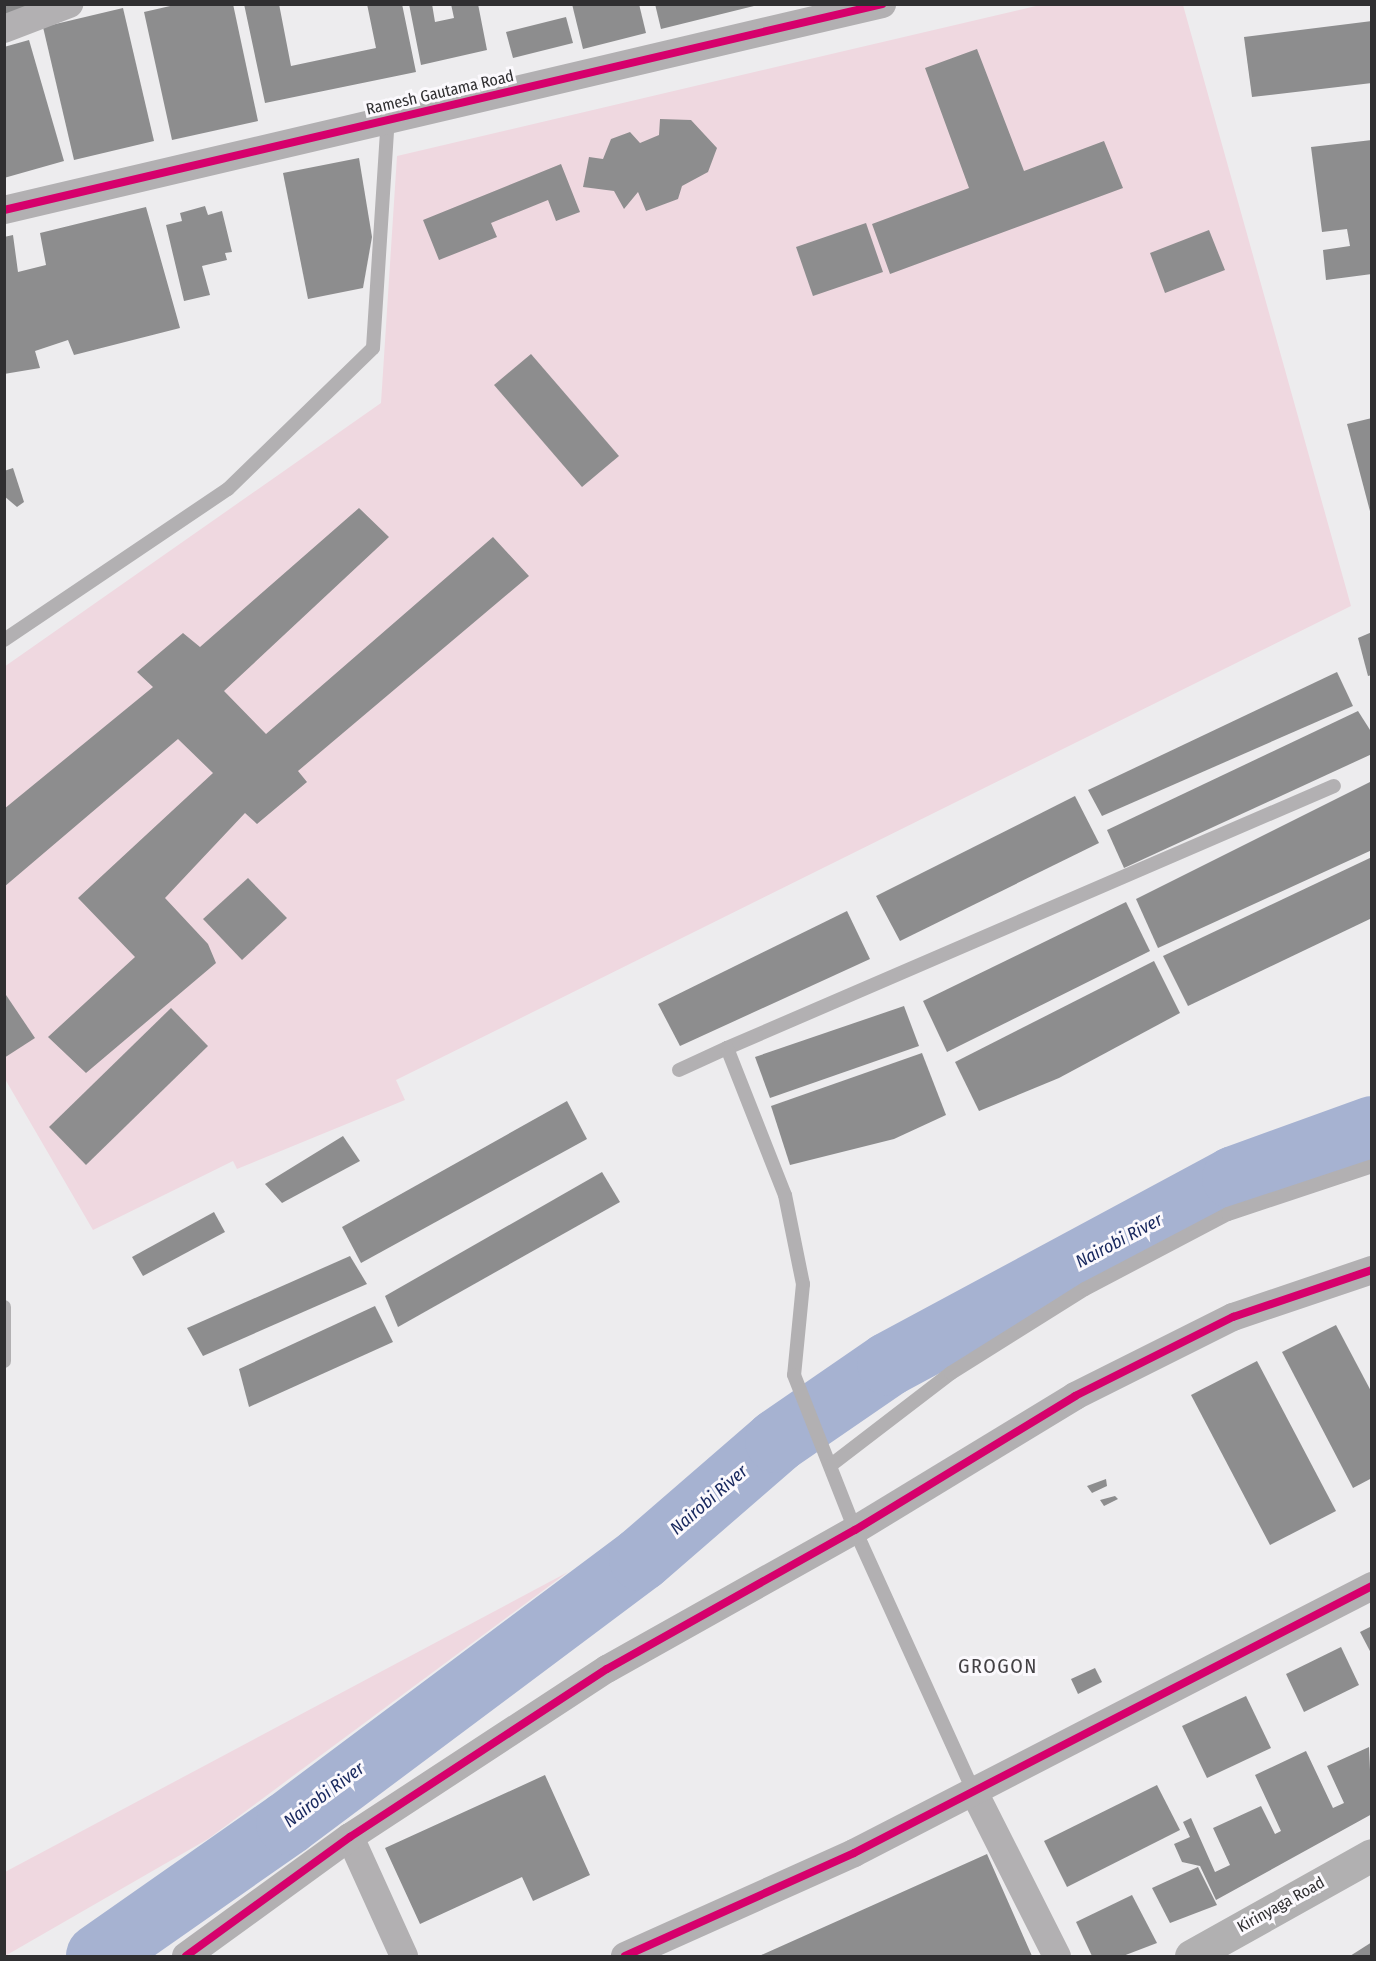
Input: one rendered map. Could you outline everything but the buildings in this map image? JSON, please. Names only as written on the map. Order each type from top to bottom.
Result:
[{"type":"street","points":[[4,30],[69,4]]},
{"type":"street","name":"Ramesh Gautama Road","points":[[4,210],[882,4]]},
{"type":"street","points":[[186,1956],[350,1837],[606,1669],[855,1530],[1075,1396],[1222,1322],[1371,1270]]},
{"type":"street","points":[[625,1956],[974,1792],[1371,1586]]},
{"type":"street","points":[[974,1792],[1057,1956]]},
{"type":"street","points":[[350,1837],[404,1956]]},
{"type":"street","name":"Kirinyaga Road","points":[[1191,1956],[1371,1855]]},
{"type":"lane","points":[[4,640],[228,489],[373,348],[388,119]]},
{"type":"lane","points":[[679,1070],[1334,786]]},
{"type":"lane","points":[[727,1048],[785,1195],[803,1284],[803,1322],[794,1375],[820,1436],[855,1530],[974,1792]]},
{"type":"lane","points":[[831,1465],[951,1373],[1085,1289],[1228,1214],[1371,1166]]},
{"type":"lane","points":[[4,1307],[4,1361]]},
{"type":"shaded area","points":[[1040,5],[1183,5],[1351,606],[396,1080],[405,1100],[237,1169],[233,1161],[93,1230],[5,1079],[4,667],[381,403],[397,156]]},
{"type":"shaded area","points":[[568,1572],[208,1839],[5,1956],[5,1872]]},
{"type":"waterway","name":"Nairobi River","points":[[98,1956],[288,1823],[641,1559],[777,1441],[889,1364],[1234,1178],[1372,1128]]},
{"type":"cycle path","points":[[4,210],[882,4]]},
{"type":"cycle path","points":[[186,1956],[350,1837],[607,1669],[855,1530],[1075,1396],[1233,1317],[1372,1270]]},
{"type":"cycle path","points":[[625,1956],[854,1853],[1372,1586]]},
{"type":"district","name":"GROGON","points":[[998,1666]]}]
